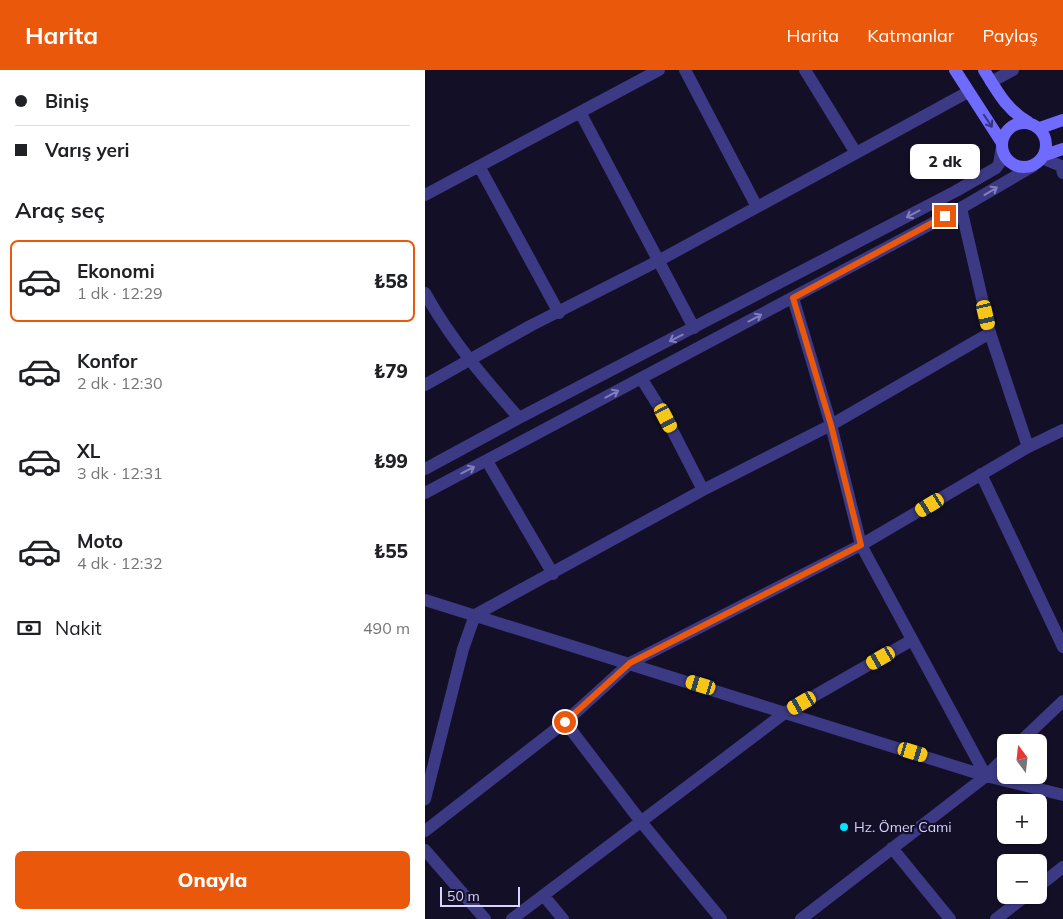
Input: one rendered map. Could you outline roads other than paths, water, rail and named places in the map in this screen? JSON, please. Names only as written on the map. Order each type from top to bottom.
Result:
[{"type":"main road","points":[[955,70],[1002,144],[1010,162],[1021,167],[1063,149]]},
{"type":"main road","points":[[984,70],[1005,104],[1014,114],[1040,128],[1047,144],[1040,160]]},
{"type":"main road","points":[[1040,128],[1063,120]]},
{"type":"main road","points":[[1002,144],[1009,128],[1015,124],[1028,122]]},
{"type":"street","points":[[425,195],[659,70]]},
{"type":"street","points":[[685,70],[757,207]]},
{"type":"street","points":[[805,70],[856,153]]},
{"type":"street","points":[[991,82],[1013,70]]},
{"type":"street","points":[[425,386],[968,92]]},
{"type":"street","points":[[580,112],[694,328]]},
{"type":"street","points":[[425,469],[996,168],[999,164],[1002,144]]},
{"type":"street","points":[[425,493],[961,208],[1040,160],[1061,166],[1063,173]]},
{"type":"street","points":[[479,166],[559,312]]},
{"type":"street","points":[[961,208],[990,333],[1028,447]]},
{"type":"street","points":[[425,293],[442,324],[469,362],[519,418]]},
{"type":"street","points":[[793,298],[831,425],[861,545],[987,776]]},
{"type":"street","points":[[425,799],[463,649],[475,615],[553,574],[703,490],[831,425],[990,333]]},
{"type":"street","points":[[641,378],[666,418],[703,490]]},
{"type":"street","points":[[425,831],[565,722],[630,663],[861,545],[1028,447],[1063,430]]},
{"type":"street","points":[[487,461],[553,574]]},
{"type":"street","points":[[981,474],[1063,647]]},
{"type":"street","points":[[425,600],[987,776],[1063,795]]},
{"type":"street","points":[[512,919],[642,823],[786,712],[913,640]]},
{"type":"street","points":[[1028,734],[1063,701]]},
{"type":"street","points":[[565,722],[642,823],[721,919]]},
{"type":"street","points":[[801,919],[987,776],[997,765]]},
{"type":"street","points":[[892,848],[950,919]]},
{"type":"street","points":[[425,850],[485,919]]},
{"type":"street","points":[[1047,880],[1063,867]]},
{"type":"street","points":[[544,896],[563,919]]},
{"type":"street","points":[[996,919],[1015,904]]},
{"type":"place","name":"Hz. Ömer Cami","points":[[844,827]]}]
